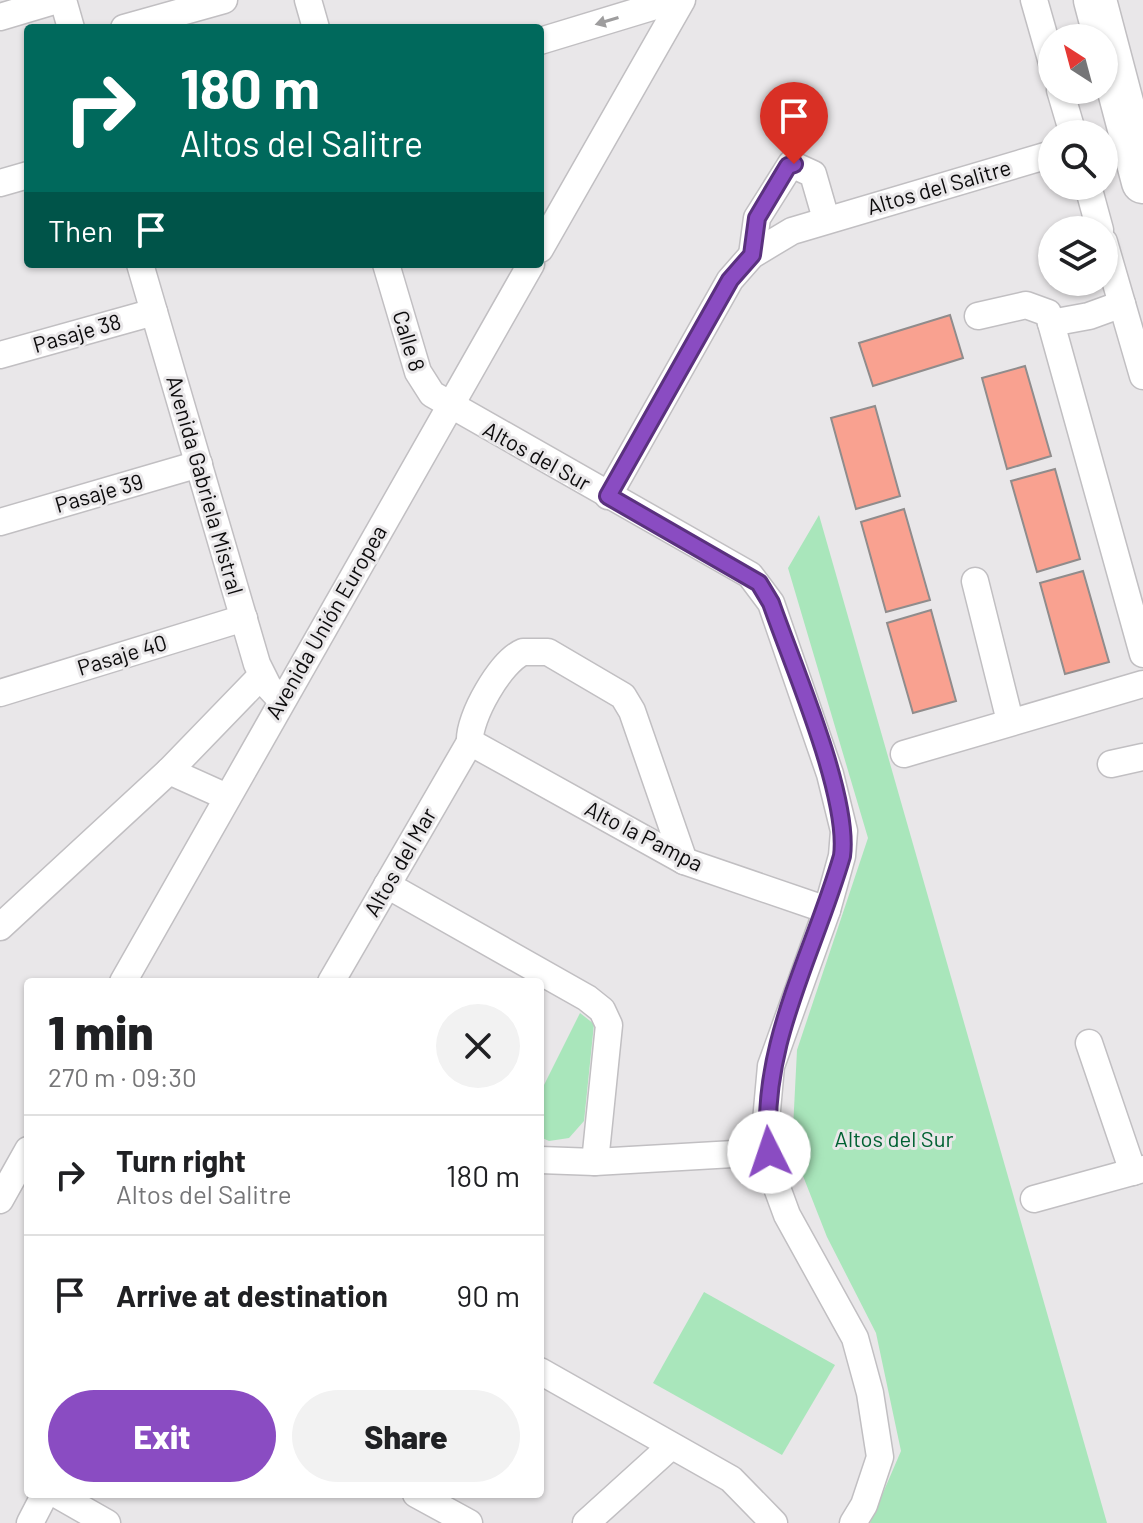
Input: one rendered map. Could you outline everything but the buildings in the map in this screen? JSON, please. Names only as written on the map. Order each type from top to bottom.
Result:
[{"type":"main road","points":[[1095,0],[1143,182]]},
{"type":"street","points":[[0,17],[60,0],[69,24]]},
{"type":"street","points":[[138,24],[224,0]]},
{"type":"street","points":[[308,0],[315,24]]},
{"type":"street","points":[[544,40],[675,0]]},
{"type":"street","points":[[544,242],[682,0]]},
{"type":"street","points":[[1034,0],[1041,24]]},
{"type":"street","name":"Altos del Salitre","points":[[608,496],[730,280],[752,255],[792,231],[826,219],[1038,158]]},
{"type":"street","points":[[752,255],[757,218],[791,164],[813,174],[826,219]]},
{"type":"street","points":[[0,183],[24,176]]},
{"type":"street","name":"Avenida Gabriela Mistral","points":[[141,268],[261,676],[281,700]]},
{"type":"street","name":"Calle 8","points":[[387,268],[418,372],[432,394],[450,407]]},
{"type":"street","name":"Avenida Unión Europea","points":[[125,978],[529,268]]},
{"type":"street","points":[[1118,290],[1143,376]]},
{"type":"street","points":[[1051,323],[1089,316],[1122,304]]},
{"type":"street","points":[[978,316],[1026,305],[1048,313],[1143,654]]},
{"type":"street","name":"Pasaje 38","points":[[0,355],[154,312]]},
{"type":"street","name":"Altos del Sur","points":[[450,407],[750,575],[766,592],[830,774],[844,831],[842,856],[827,910],[771,1066],[766,1106],[769,1152],[787,1215],[855,1338],[870,1393],[880,1457],[864,1505],[853,1523]]},
{"type":"street","name":"Pasaje 39","points":[[0,522],[199,464]]},
{"type":"street","points":[[975,581],[1010,721]]},
{"type":"street","name":"Pasaje 40","points":[[0,693],[244,618]]},
{"type":"street","name":"Altos del Mar","points":[[333,978],[470,742],[472,723],[502,669],[514,655],[548,652],[612,687],[632,711],[684,861]]},
{"type":"street","points":[[0,927],[169,771],[261,676]]},
{"type":"street","points":[[904,754],[1143,684]]},
{"type":"street","name":"Alto la Pampa","points":[[470,742],[684,861],[827,910]]},
{"type":"street","points":[[1111,764],[1143,757]]},
{"type":"street","points":[[169,771],[227,797]]},
{"type":"street","points":[[387,885],[587,998],[602,1010],[609,1025],[595,1162]]},
{"type":"street","points":[[1034,1199],[1138,1170],[1089,1043]]},
{"type":"street","points":[[544,1160],[595,1162],[769,1152]]},
{"type":"street","points":[[0,1200],[24,1157]]},
{"type":"street","points":[[544,1373],[731,1479],[774,1523]]},
{"type":"street","points":[[586,1523],[671,1446]]},
{"type":"street","points":[[30,1523],[43,1498]]},
{"type":"street","points":[[63,1498],[107,1523]]},
{"type":"street","points":[[423,1498],[469,1523]]},
{"type":"green space","name":"Altos del Sur","points":[[819,515],[1107,1523],[870,1523],[901,1451],[876,1333],[827,1237],[792,1148],[797,1050],[868,838],[788,568]]},
{"type":"green space","points":[[580,1013],[594,1024],[584,1121],[569,1138],[544,1139],[544,1085]]},
{"type":"green space","points":[[704,1292],[835,1365],[782,1455],[653,1383]]},
{"type":"route","points":[[769,1152],[766,1106],[771,1066],[791,1003],[827,910],[842,856],[844,831],[830,774],[766,592],[750,575],[608,496],[730,280],[752,255],[752,234],[757,218],[788,166],[794,164]]}]
